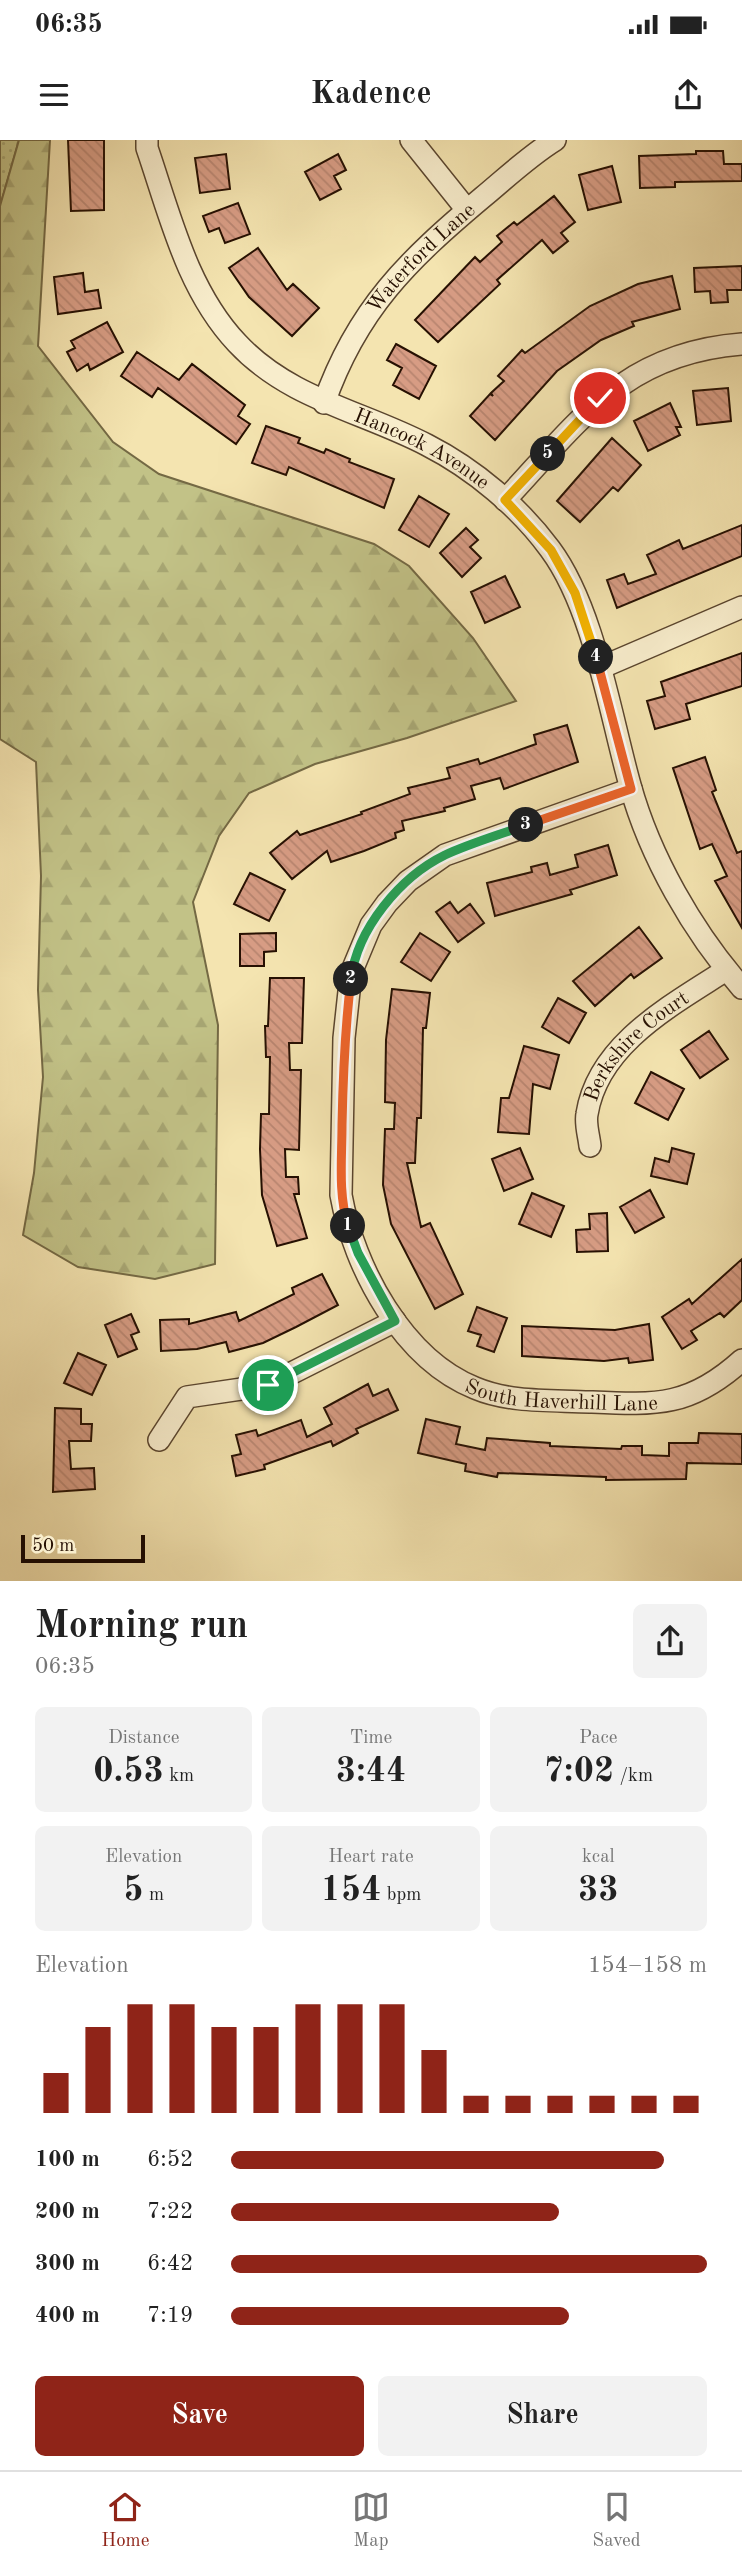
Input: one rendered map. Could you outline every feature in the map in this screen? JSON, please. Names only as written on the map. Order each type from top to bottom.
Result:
[{"type":"street","name":"Hancock Avenue","points":[[147,140],[147,148],[194,283],[236,342],[292,386],[324,403],[425,444],[466,467],[505,500],[551,550],[575,593],[600,668],[631,789],[672,886],[726,970],[742,988]]},
{"type":"street","points":[[411,140],[467,210]]},
{"type":"street","name":"Waterford Lane","points":[[324,403],[361,322],[377,297],[400,271],[467,210],[555,140]]},
{"type":"street","points":[[505,500],[600,398],[632,376],[670,357],[742,344]]},
{"type":"street","points":[[600,668],[742,607]]},
{"type":"street","name":"South Haverhill Lane","points":[[631,789],[445,855],[408,880],[387,902],[359,950],[351,973],[345,1038],[341,1195],[358,1253],[409,1342],[448,1375],[476,1389],[514,1398],[660,1404],[688,1397],[724,1376],[742,1360]]},
{"type":"street","name":"Berkshire Court","points":[[590,1146],[586,1116],[596,1082],[626,1041],[726,970]]},
{"type":"street","points":[[159,1440],[187,1397],[268,1385],[395,1321]]},
{"type":"green space","points":[[0,140],[19,140],[0,206]]},
{"type":"green space","points":[[19,140],[50,140],[38,346],[113,442],[159,474],[374,544],[409,566],[473,638],[516,701],[407,738],[315,764],[249,793],[219,836],[193,902],[218,1025],[215,1264],[155,1279],[78,1267],[23,1235],[34,1173],[43,1077],[38,990],[41,876],[36,762],[0,739],[0,206]]},
{"type":"building","points":[[68,140],[104,140],[104,210],[71,211]]},
{"type":"building","points":[[696,151],[723,151],[724,164],[742,164],[742,181],[675,182],[675,187],[640,188],[639,156],[696,154]]},
{"type":"building","points":[[226,154],[230,189],[200,193],[195,158]]},
{"type":"building","points":[[338,154],[346,170],[334,176],[341,189],[320,200],[305,172]]},
{"type":"building","points":[[612,166],[621,202],[588,210],[579,175]]},
{"type":"building","points":[[554,196],[575,222],[561,233],[568,241],[553,253],[542,240],[497,280],[500,284],[438,342],[415,320],[475,257],[480,262],[502,242],[497,236],[514,222],[517,225]]},
{"type":"building","points":[[238,203],[250,234],[225,243],[219,228],[209,232],[203,216]]},
{"type":"building","points":[[258,248],[287,290],[293,284],[319,308],[292,336],[249,297],[229,268]]},
{"type":"building","points":[[742,266],[742,290],[727,290],[728,302],[711,303],[710,291],[695,292],[694,268]]},
{"type":"building","points":[[83,273],[85,292],[98,290],[101,308],[58,314],[54,277]]},
{"type":"building","points":[[672,276],[680,309],[632,322],[634,326],[601,340],[557,371],[495,440],[470,416],[490,394],[493,396],[491,393],[504,381],[498,376],[522,350],[525,353],[590,306],[638,284]]},
{"type":"building","points":[[107,322],[123,352],[90,370],[88,364],[77,371],[67,352],[75,348],[71,341]]},
{"type":"building","points":[[396,344],[436,366],[419,399],[393,385],[402,368],[387,360]]},
{"type":"building","points":[[137,352],[179,380],[192,364],[245,405],[238,416],[250,424],[236,444],[158,388],[152,397],[121,376]]},
{"type":"building","points":[[728,388],[731,421],[697,425],[693,391]]},
{"type":"building","points":[[670,403],[681,427],[676,427],[680,435],[648,451],[634,421]]},
{"type":"building","points":[[266,426],[300,438],[298,443],[324,453],[326,449],[350,459],[349,462],[394,479],[384,508],[289,467],[286,475],[252,463]]},
{"type":"building","points":[[612,438],[641,465],[618,491],[613,487],[580,522],[557,501]]},
{"type":"building","points":[[419,496],[449,514],[429,547],[399,530]]},
{"type":"building","points":[[742,525],[742,556],[617,608],[607,580],[624,574],[628,584],[656,574],[647,555],[679,540],[683,549]]},
{"type":"building","points":[[466,528],[478,540],[470,547],[481,558],[462,577],[440,553]]},
{"type":"building","points":[[505,576],[520,607],[485,623],[471,592]]},
{"type":"building","points":[[742,653],[742,686],[686,704],[690,719],[655,729],[647,701],[665,696],[661,682]]},
{"type":"building","points":[[567,725],[578,762],[504,789],[500,778],[471,786],[475,799],[444,808],[445,811],[402,821],[404,830],[395,833],[396,838],[364,851],[331,862],[327,851],[292,879],[270,853],[297,831],[300,835],[362,814],[361,812],[410,794],[408,788],[450,778],[447,768],[478,759],[480,764],[536,744],[534,735]]},
{"type":"building","points":[[705,757],[716,790],[712,792],[737,853],[742,851],[742,928],[715,881],[727,876],[712,844],[700,849],[673,768]]},
{"type":"building","points":[[608,845],[617,875],[570,890],[572,894],[495,916],[487,883],[532,872],[531,867],[547,863],[550,875],[578,867],[575,855]]},
{"type":"building","points":[[250,873],[285,890],[269,921],[234,904]]},
{"type":"building","points":[[450,902],[458,913],[470,904],[484,923],[458,942],[436,912]]},
{"type":"building","points":[[639,927],[662,958],[634,978],[631,974],[595,1006],[573,981]]},
{"type":"building","points":[[276,933],[276,951],[264,952],[264,966],[240,966],[240,934]]},
{"type":"building","points":[[420,933],[450,952],[431,981],[401,962]]},
{"type":"building","points":[[270,978],[304,978],[302,1043],[289,1043],[290,1070],[301,1070],[299,1150],[285,1149],[286,1177],[298,1177],[299,1194],[294,1194],[307,1238],[277,1246],[262,1195],[260,1149],[261,1114],[269,1114],[270,1057],[266,1057],[265,1026],[268,1026]]},
{"type":"building","points":[[392,989],[430,993],[426,1028],[423,1028],[421,1118],[417,1118],[415,1163],[407,1163],[421,1227],[430,1223],[463,1294],[435,1309],[391,1224],[383,1185],[385,1129],[394,1129],[395,1103],[385,1102],[386,1040]]},
{"type":"building","points":[[558,998],[586,1013],[569,1043],[542,1027]]},
{"type":"building","points":[[709,1031],[728,1059],[700,1078],[681,1050]]},
{"type":"building","points":[[524,1046],[559,1055],[550,1089],[533,1084],[529,1134],[498,1132],[501,1098],[509,1098]]},
{"type":"building","points":[[651,1072],[684,1089],[668,1120],[635,1103]]},
{"type":"building","points":[[520,1148],[533,1179],[504,1191],[492,1159]]},
{"type":"building","points":[[672,1148],[694,1154],[687,1184],[651,1176],[655,1158],[669,1162]]},
{"type":"building","points":[[650,1190],[664,1217],[635,1233],[620,1207]]},
{"type":"building","points":[[532,1193],[564,1206],[551,1237],[519,1224]]},
{"type":"building","points":[[607,1213],[608,1251],[577,1252],[576,1230],[590,1229],[589,1214]]},
{"type":"building","points":[[742,1259],[742,1300],[724,1317],[720,1313],[691,1331],[697,1340],[682,1349],[662,1317],[689,1299],[692,1304]]},
{"type":"building","points":[[322,1274],[338,1305],[263,1343],[229,1352],[226,1342],[197,1349],[161,1351],[160,1320],[189,1319],[189,1324],[236,1312],[239,1321],[294,1294],[292,1288]]},
{"type":"building","points":[[477,1307],[507,1318],[494,1352],[477,1346],[481,1335],[468,1331]]},
{"type":"building","points":[[131,1314],[139,1332],[131,1335],[137,1349],[118,1357],[105,1325]]},
{"type":"building","points":[[649,1324],[653,1360],[629,1363],[628,1358],[604,1361],[522,1356],[522,1326],[615,1330]]},
{"type":"building","points":[[78,1353],[106,1365],[92,1395],[64,1383]]},
{"type":"building","points":[[368,1384],[373,1396],[388,1389],[398,1410],[356,1429],[358,1433],[333,1446],[331,1441],[264,1465],[265,1469],[236,1476],[232,1456],[241,1454],[236,1435],[256,1430],[258,1436],[301,1420],[307,1437],[332,1424],[324,1408]]},
{"type":"building","points":[[55,1408],[81,1409],[81,1424],[92,1424],[91,1441],[69,1441],[71,1469],[94,1468],[95,1489],[53,1492]]},
{"type":"building","points":[[426,1419],[460,1427],[456,1444],[485,1450],[487,1438],[550,1443],[550,1446],[621,1449],[622,1446],[642,1446],[642,1455],[669,1456],[669,1443],[698,1443],[699,1433],[742,1434],[742,1464],[687,1463],[686,1479],[606,1480],[606,1477],[498,1473],[497,1477],[465,1471],[466,1464],[418,1453]]},
{"type":"route","points":[[268,1385],[291,1376],[395,1321],[358,1253],[341,1195],[349,988],[359,950],[371,925],[387,902],[408,880],[445,855],[631,789],[600,668],[575,593],[551,550],[505,500],[600,398]]}]
